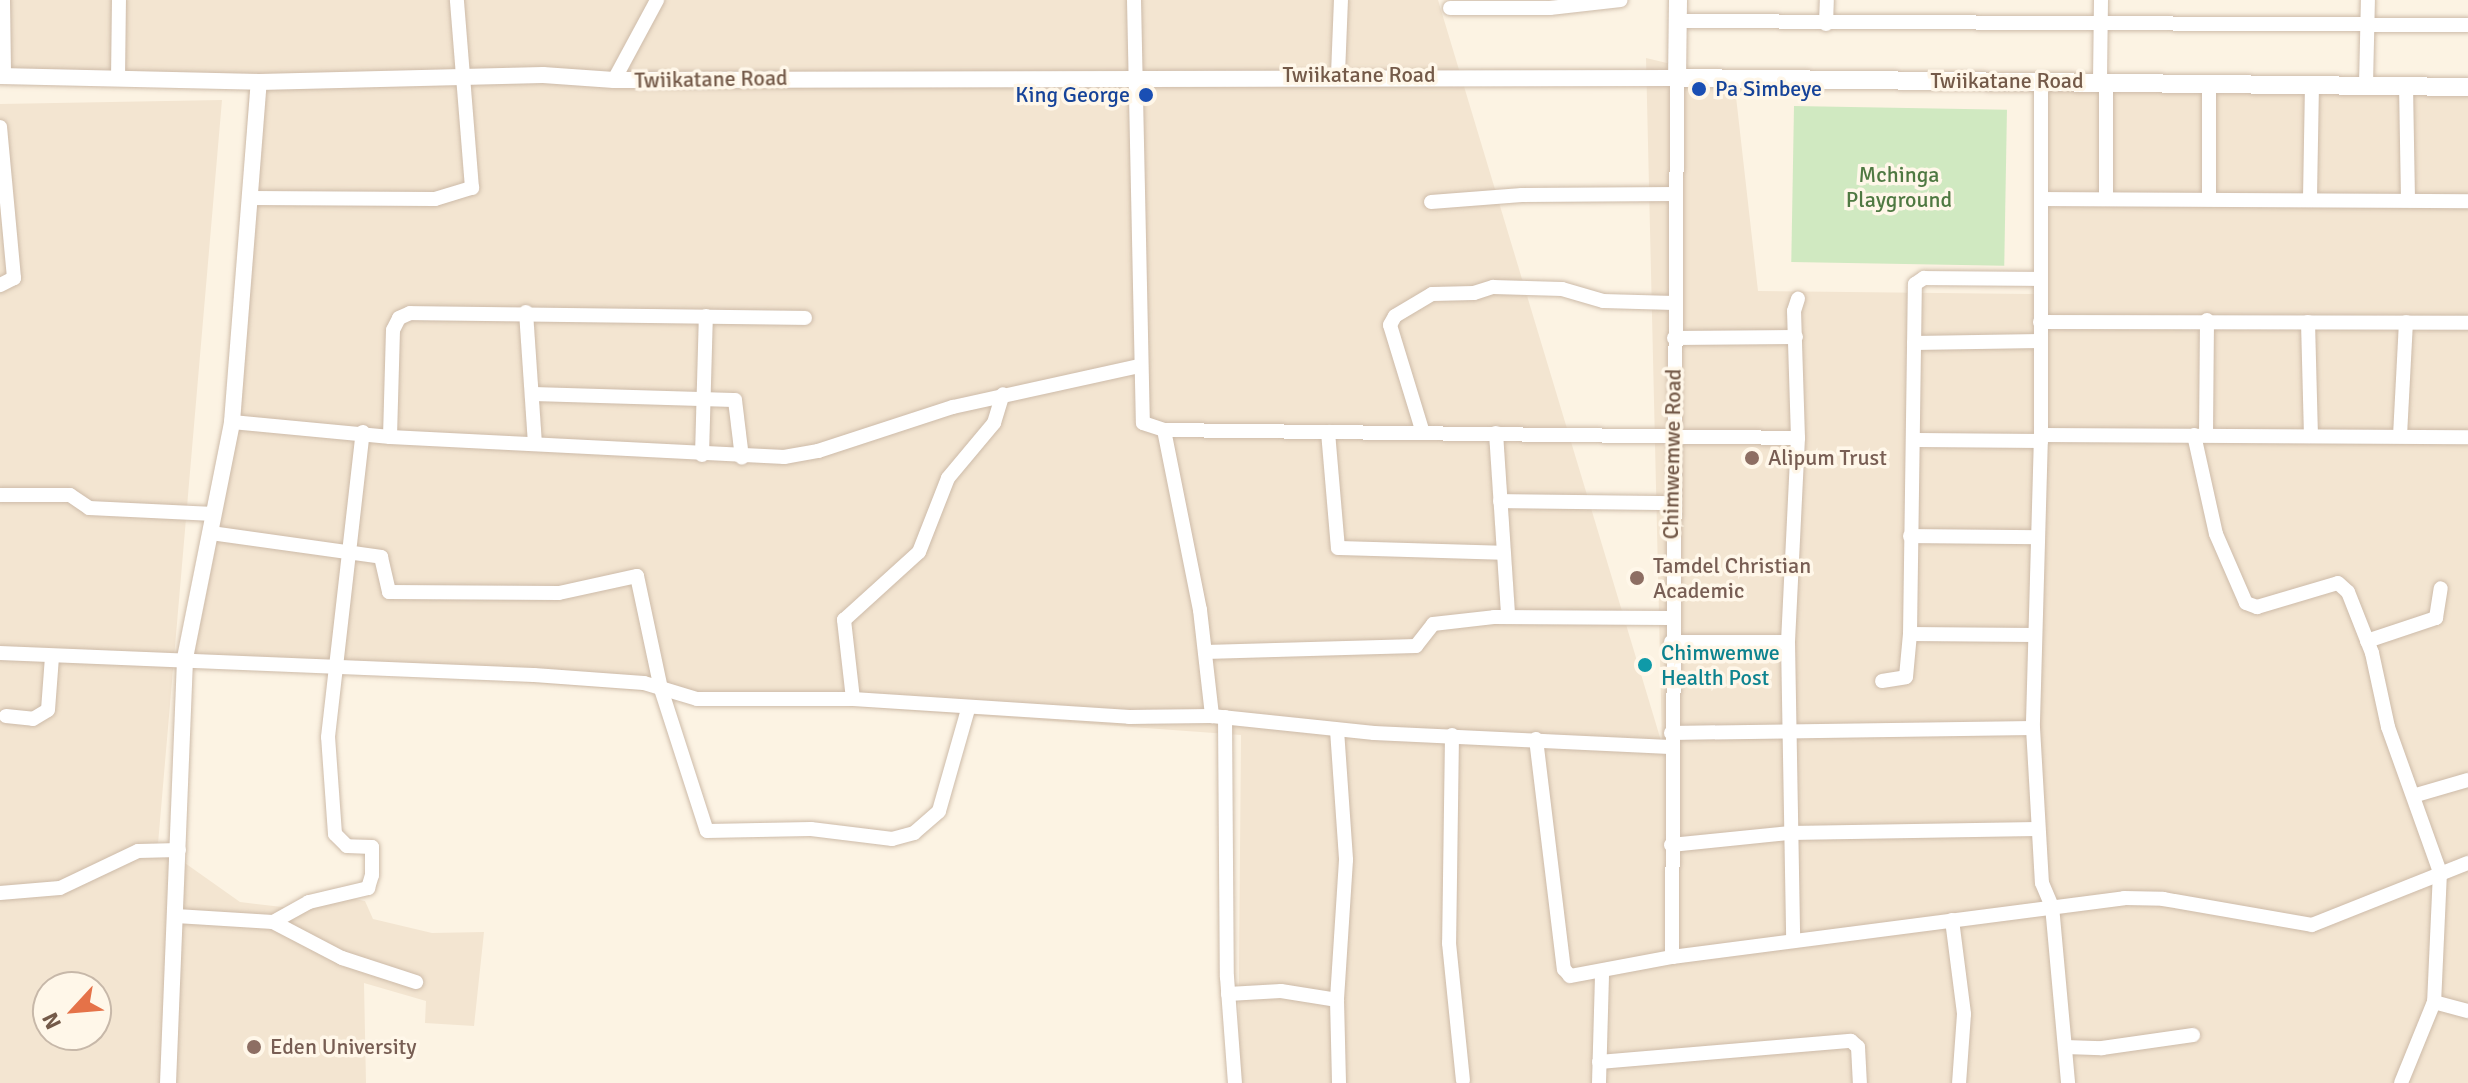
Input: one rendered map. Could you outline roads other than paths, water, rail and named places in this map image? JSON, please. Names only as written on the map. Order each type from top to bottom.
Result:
[{"type":"main road","name":"Chimwemwe Road","points":[[1677,78],[1678,0]]},
{"type":"main road","name":"Twiikatane Road","points":[[1677,78],[2468,87]]},
{"type":"street","points":[[2,76],[3,0]]},
{"type":"street","points":[[118,79],[119,0]]},
{"type":"street","points":[[250,198],[435,199],[467,192],[474,173],[457,0]]},
{"type":"street","points":[[614,80],[657,0]]},
{"type":"street","points":[[1134,0],[1141,421],[1164,430],[1798,438]]},
{"type":"street","points":[[1338,74],[1341,0]]},
{"type":"street","points":[[1450,8],[1550,8],[1621,0]]},
{"type":"street","points":[[1826,24],[1827,0]]},
{"type":"street","points":[[2101,0],[2106,199]]},
{"type":"street","points":[[2366,85],[2368,0]]},
{"type":"street","points":[[1678,21],[2468,25]]},
{"type":"street","name":"Twiikatane Road","points":[[2,76],[255,81],[463,77],[614,80],[1338,74],[1677,78]]},
{"type":"street","name":"Chimwemwe Road","points":[[1672,957],[1670,618],[1677,78]]},
{"type":"street","points":[[167,1083],[185,658],[232,422],[250,198],[255,81]]},
{"type":"street","points":[[2041,81],[2041,438],[2035,537],[2033,728],[2042,883],[2052,906],[2068,1083]]},
{"type":"street","points":[[2209,83],[2209,198]]},
{"type":"street","points":[[2310,198],[2312,84]]},
{"type":"street","points":[[2406,85],[2408,200]]},
{"type":"street","points":[[0,127],[14,278],[0,285]]},
{"type":"street","points":[[1431,202],[1522,195],[1676,194]]},
{"type":"street","points":[[2041,199],[2468,201]]},
{"type":"street","points":[[1882,681],[1906,677],[1910,634],[1910,536],[1917,440],[1914,289],[1920,279],[2041,279]]},
{"type":"street","points":[[1423,433],[1390,325],[1395,316],[1432,294],[1474,293],[1493,287],[1562,289],[1603,301],[1674,303]]},
{"type":"street","points":[[1793,941],[1787,730],[1798,438],[1798,299]]},
{"type":"street","points":[[390,437],[389,360],[399,318],[420,311],[805,318]]},
{"type":"street","points":[[526,312],[535,443]]},
{"type":"street","points":[[702,455],[700,399],[706,316]]},
{"type":"street","points":[[2207,320],[2200,435],[2216,534],[2246,603],[2257,607],[2338,583],[2348,592],[2367,641],[2388,727],[2416,795],[2440,872],[2434,1002],[2401,1083]]},
{"type":"street","points":[[2040,322],[2468,323]]},
{"type":"street","points":[[2308,322],[2311,436]]},
{"type":"street","points":[[2400,436],[2406,322]]},
{"type":"street","points":[[1674,338],[1796,337]]},
{"type":"street","points":[[1914,343],[2040,341]]},
{"type":"street","points":[[232,422],[363,432],[390,437],[535,443],[742,458],[818,451],[1003,394],[1139,366]]},
{"type":"street","points":[[532,394],[738,402],[742,458]]},
{"type":"street","points":[[853,699],[844,620],[919,552],[948,478],[994,423],[1003,394]]},
{"type":"street","points":[[1164,430],[1218,716],[1228,994],[1235,1083]]},
{"type":"street","points":[[273,922],[309,902],[368,888],[372,875],[372,847],[347,846],[335,834],[328,737],[333,664],[363,432]]},
{"type":"street","points":[[1328,432],[1330,506],[1338,548],[1503,553]]},
{"type":"street","points":[[1496,433],[1508,616]]},
{"type":"street","points":[[1917,440],[2200,435],[2468,437]]},
{"type":"street","points":[[0,495],[70,495],[89,508],[214,514]]},
{"type":"street","points":[[1500,501],[1672,503]]},
{"type":"street","points":[[211,533],[384,559],[384,586],[389,592],[559,593],[637,576],[661,689],[701,824],[710,831],[811,829],[892,839],[914,833],[939,811],[968,709]]},
{"type":"street","points":[[1910,536],[2035,537]]},
{"type":"street","points":[[2367,641],[2436,618],[2441,611],[2441,588]]},
{"type":"street","points":[[1205,652],[1416,646],[1433,624],[1508,616],[1670,618]]},
{"type":"street","points":[[1910,634],[2034,635]]},
{"type":"street","points":[[1671,642],[1788,642]]},
{"type":"street","points":[[0,653],[333,664],[623,681],[713,700],[853,699],[968,709],[1218,716],[1337,730],[1536,739],[1670,740],[1787,730],[2033,728]]},
{"type":"street","points":[[6,716],[33,719],[48,710],[52,657]]},
{"type":"street","points":[[1337,730],[1346,873],[1337,1000],[1339,1083]]},
{"type":"street","points":[[1452,735],[1449,943],[1463,1080]]},
{"type":"street","points":[[1536,739],[1564,972],[1573,977],[1602,974],[1672,957],[2052,906],[2144,898],[2312,925],[2468,863]]},
{"type":"street","points":[[2416,795],[2468,780]]},
{"type":"street","points":[[1671,845],[1790,833],[2037,829]]},
{"type":"street","points":[[0,893],[60,888],[138,851],[179,850]]},
{"type":"street","points":[[176,916],[273,922],[342,958],[416,982]]},
{"type":"street","points":[[1952,920],[1964,1014],[1959,1083]]},
{"type":"street","points":[[1599,1083],[1602,974]]},
{"type":"street","points":[[1228,994],[1281,991],[1337,1000]]},
{"type":"street","points":[[2434,1002],[2468,1011]]},
{"type":"street","points":[[2065,1047],[2102,1048],[2193,1035]]},
{"type":"street","points":[[1599,1062],[1851,1041],[1858,1047],[1860,1083]]},
{"type":"place","name":"Pa Simbeye","points":[[1699,89]]},
{"type":"place","name":"King George","points":[[1146,95]]},
{"type":"place","name":"Alipum Trust","points":[[1752,458]]},
{"type":"place","name":"Tamdel Christian Academic","points":[[1637,578]]},
{"type":"place","name":"Chimwemwe Health Post","points":[[1645,665]]},
{"type":"place","name":"Eden University","points":[[254,1047]]},
{"type":"park label","name":"Mchinga Playground","points":[[1899,186]]}]
